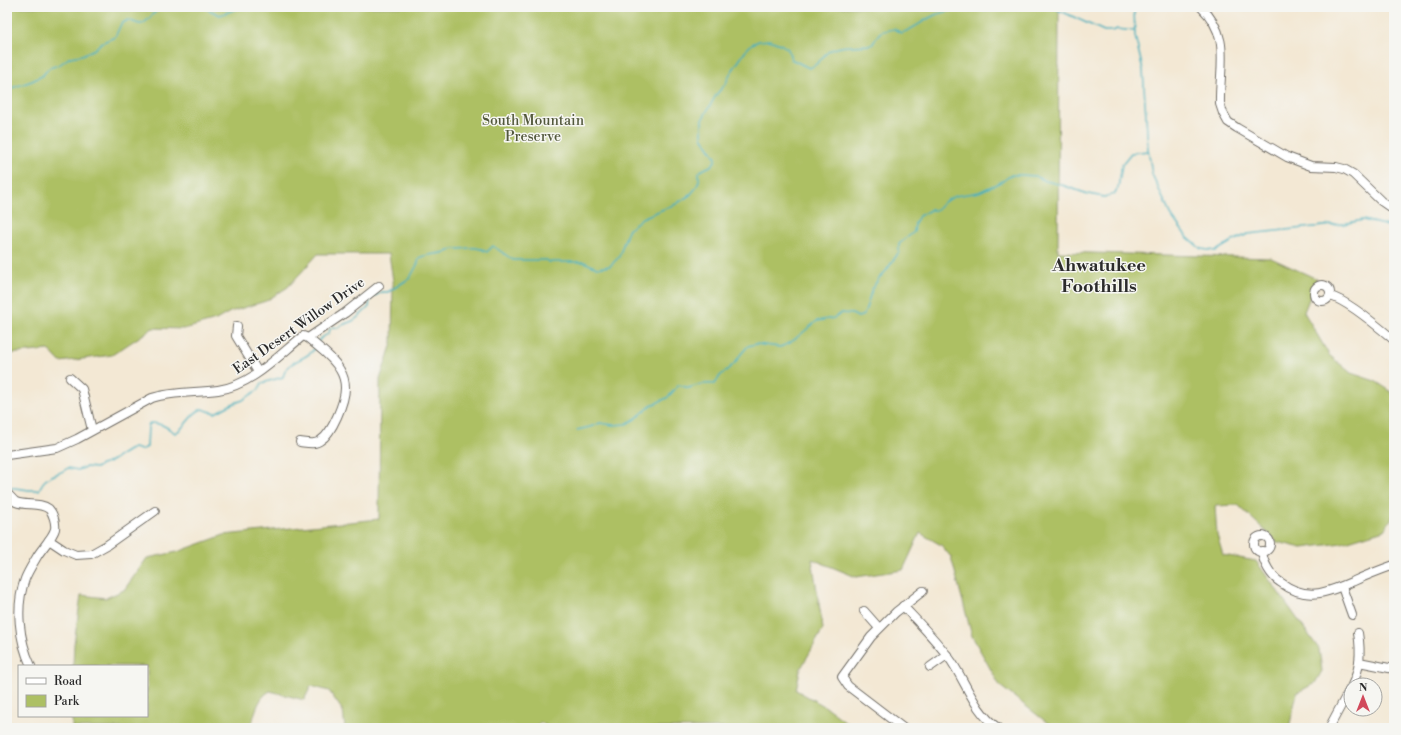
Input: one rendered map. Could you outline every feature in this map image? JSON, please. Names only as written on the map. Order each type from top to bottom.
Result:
[{"type":"street","points":[[1201,7],[1214,23],[1222,44],[1220,104],[1228,122],[1287,157],[1311,166],[1336,167],[1354,174],[1381,200],[1394,210]]},
{"type":"street","name":"East Desert Willow Drive","points":[[7,455],[57,448],[152,398],[163,394],[220,389],[237,385],[258,372],[303,336],[308,338],[345,313],[379,286]]},
{"type":"street","points":[[1330,296],[1343,302],[1394,340]]},
{"type":"street","points":[[236,326],[236,336],[258,372]]},
{"type":"street","points":[[300,442],[314,443],[321,440],[329,432],[343,401],[345,387],[340,370],[333,359],[308,338]]},
{"type":"street","points":[[70,378],[82,389],[92,430]]},
{"type":"street","points":[[7,494],[15,501],[27,505],[41,505],[49,509],[54,519],[55,529],[25,578],[20,602],[20,626],[24,651],[31,665]]},
{"type":"street","points":[[48,540],[64,550],[76,555],[91,554],[107,545],[155,512]]},
{"type":"street","points":[[1262,551],[1267,567],[1276,580],[1289,589],[1302,593],[1326,593],[1377,571],[1394,566]]},
{"type":"street","points":[[1342,587],[1352,615]]},
{"type":"street","points":[[903,728],[848,686],[842,676],[879,628],[903,606],[923,591]]},
{"type":"street","points":[[903,606],[947,655],[983,715],[998,728]]},
{"type":"street","points":[[864,610],[868,617],[879,628]]},
{"type":"street","points":[[1356,677],[1360,651],[1358,633]]},
{"type":"street","points":[[930,667],[947,655]]},
{"type":"street","points":[[1359,662],[1394,669]]},
{"type":"street","points":[[1329,728],[1343,702]]},
{"type":"green space","name":"South Mountain Preserve","points":[[7,7],[1059,7],[1058,252],[1271,258],[1317,279],[1304,312],[1329,355],[1351,373],[1375,381],[1389,390],[1394,396],[1394,515],[1384,530],[1342,543],[1302,548],[1277,542],[1238,505],[1215,506],[1217,535],[1223,555],[1256,561],[1319,649],[1322,671],[1315,683],[1297,693],[1289,728],[1054,728],[1000,686],[972,636],[951,557],[941,545],[920,533],[903,570],[856,577],[812,559],[823,629],[800,670],[796,690],[826,707],[854,728],[550,728],[540,722],[536,728],[345,728],[343,711],[329,691],[311,686],[304,700],[270,691],[262,697],[257,707],[251,728],[72,728],[72,717],[148,717],[148,665],[73,665],[74,644],[81,595],[106,598],[124,590],[147,558],[177,552],[224,535],[379,519],[380,379],[392,343],[393,281],[389,254],[318,254],[288,287],[266,301],[230,312],[216,320],[184,329],[153,328],[112,355],[60,362],[49,350],[7,354]]},
{"type":"waterway","points":[[7,91],[42,76],[49,68],[59,65],[70,57],[82,55],[95,49],[101,43],[115,37],[121,24],[128,20],[138,24],[143,23],[161,7]]},
{"type":"waterway","points":[[203,7],[220,15],[242,7]]},
{"type":"waterway","points":[[249,7],[262,10],[267,7]]},
{"type":"waterway","points":[[318,342],[329,333],[330,329],[333,327],[338,328],[358,317],[369,307],[370,298],[382,292],[388,292],[410,278],[419,258],[423,256],[445,253],[453,249],[479,248],[487,252],[493,246],[513,260],[584,262],[597,268],[610,266],[619,257],[628,230],[642,218],[676,204],[690,195],[696,188],[699,181],[699,172],[711,166],[715,161],[716,158],[702,137],[702,120],[716,95],[726,83],[730,74],[752,44],[759,41],[770,40],[782,45],[788,49],[791,59],[809,68],[815,65],[825,54],[833,49],[872,45],[878,35],[884,31],[894,29],[901,33],[905,32],[940,13],[960,9],[988,10],[996,7]]},
{"type":"waterway","points":[[1052,7],[1104,31],[1113,31],[1117,29],[1135,31]]},
{"type":"waterway","points":[[1134,7],[1135,36],[1143,70],[1148,148],[1152,174],[1170,214],[1187,237],[1201,249],[1216,251],[1248,234],[1343,224],[1363,220],[1388,226],[1394,230]]},
{"type":"waterway","points":[[577,430],[600,423],[613,425],[626,424],[635,419],[652,405],[667,398],[679,385],[689,388],[702,384],[715,384],[720,376],[735,363],[748,346],[756,344],[780,347],[790,343],[817,321],[834,318],[842,313],[852,314],[858,317],[864,315],[872,289],[899,252],[899,244],[914,232],[915,223],[919,216],[930,210],[937,210],[944,202],[955,196],[979,192],[1003,181],[1011,175],[1022,175],[1035,176],[1088,194],[1104,197],[1114,194],[1118,188],[1122,164],[1131,153],[1148,151]]},
{"type":"waterway","points":[[8,487],[39,490],[48,478],[68,468],[78,470],[86,467],[96,468],[108,463],[129,450],[134,448],[141,450],[147,447],[148,426],[151,423],[164,426],[175,433],[179,431],[198,411],[202,409],[215,413],[243,400],[258,390],[262,383],[283,377],[285,371],[293,363],[307,355],[315,348]]},
{"type":"district","name":"Ahwatukee Foothills","points":[[1099,275]]}]
